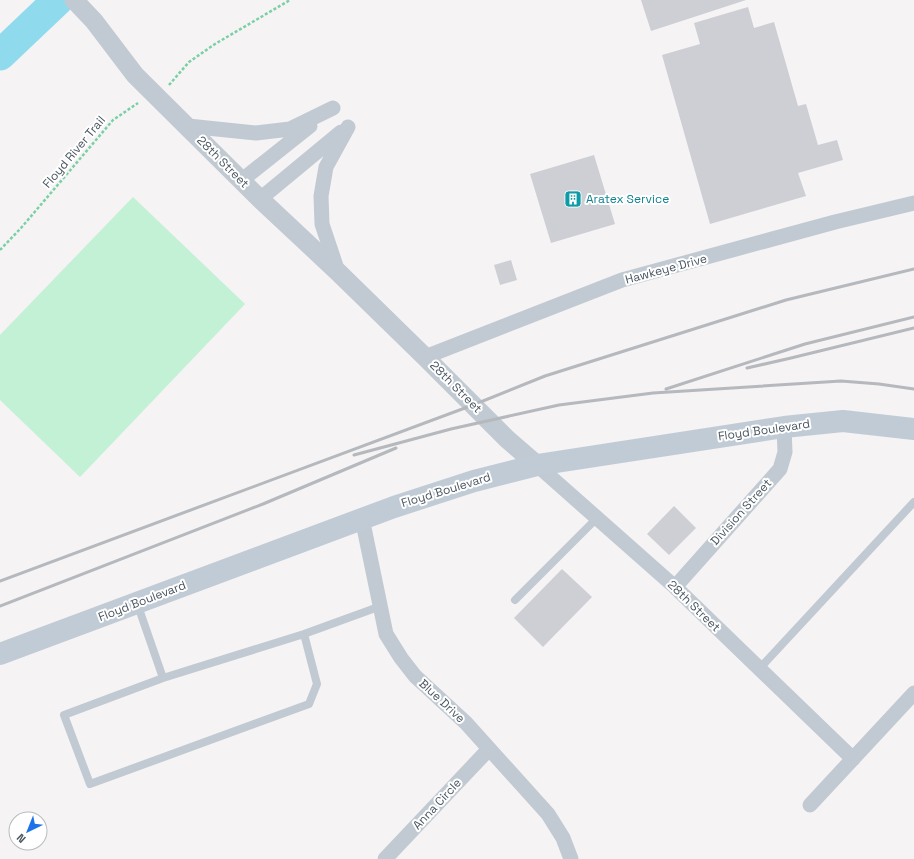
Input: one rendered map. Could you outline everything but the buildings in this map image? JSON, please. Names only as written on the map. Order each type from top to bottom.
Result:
[{"type":"main road","name":"Floyd Boulevard","points":[[0,654],[362,518],[474,481],[537,464],[784,427],[843,421],[914,429]]},
{"type":"street","name":"28th Street","points":[[74,0],[94,21],[135,75],[260,199],[339,273],[507,439],[675,587],[853,759]]},
{"type":"street","points":[[188,126],[256,133],[290,129],[333,108],[242,180]]},
{"type":"street","points":[[260,199],[348,127],[326,167],[321,196],[322,224],[339,273]]},
{"type":"street","name":"Hawkeye Drive","points":[[425,357],[622,280],[835,222],[914,203]]},
{"type":"street","name":"Division Street","points":[[675,587],[780,469],[785,452],[784,427]]},
{"type":"street","name":"Blue Drive","points":[[362,518],[386,634],[401,658],[415,676],[466,723],[548,814],[563,838],[571,859]]},
{"type":"street","points":[[810,805],[914,693]]},
{"type":"street","name":"Anna Circle","points":[[385,859],[489,749]]},
{"type":"lane","points":[[760,668],[914,502]]},
{"type":"lane","points":[[515,600],[597,518]]},
{"type":"lane","points":[[137,603],[163,678]]},
{"type":"lane","points":[[304,634],[317,684],[309,704],[90,784],[64,715],[163,678],[304,634],[381,606]]},
{"type":"path","points":[[158,97],[189,62],[215,44],[290,0]]},
{"type":"path","name":"Floyd River Trail","points":[[0,250],[21,228],[113,120],[138,103],[158,97]]},
{"type":"green space","points":[[133,197],[245,304],[80,477],[0,400],[0,335]]},
{"type":"waterway","points":[[0,55],[58,0]]},
{"type":"railway","points":[[0,581],[473,405],[545,376],[786,300],[914,269]]},
{"type":"railway","points":[[666,389],[805,344],[914,317]]},
{"type":"railway","points":[[747,368],[914,328]]},
{"type":"railway","points":[[354,455],[451,429],[559,405],[653,393],[841,381],[914,389]]},
{"type":"railway","points":[[0,606],[263,504],[396,448]]},
{"type":"place","name":"Aratex Service","points":[[573,199]]}]
